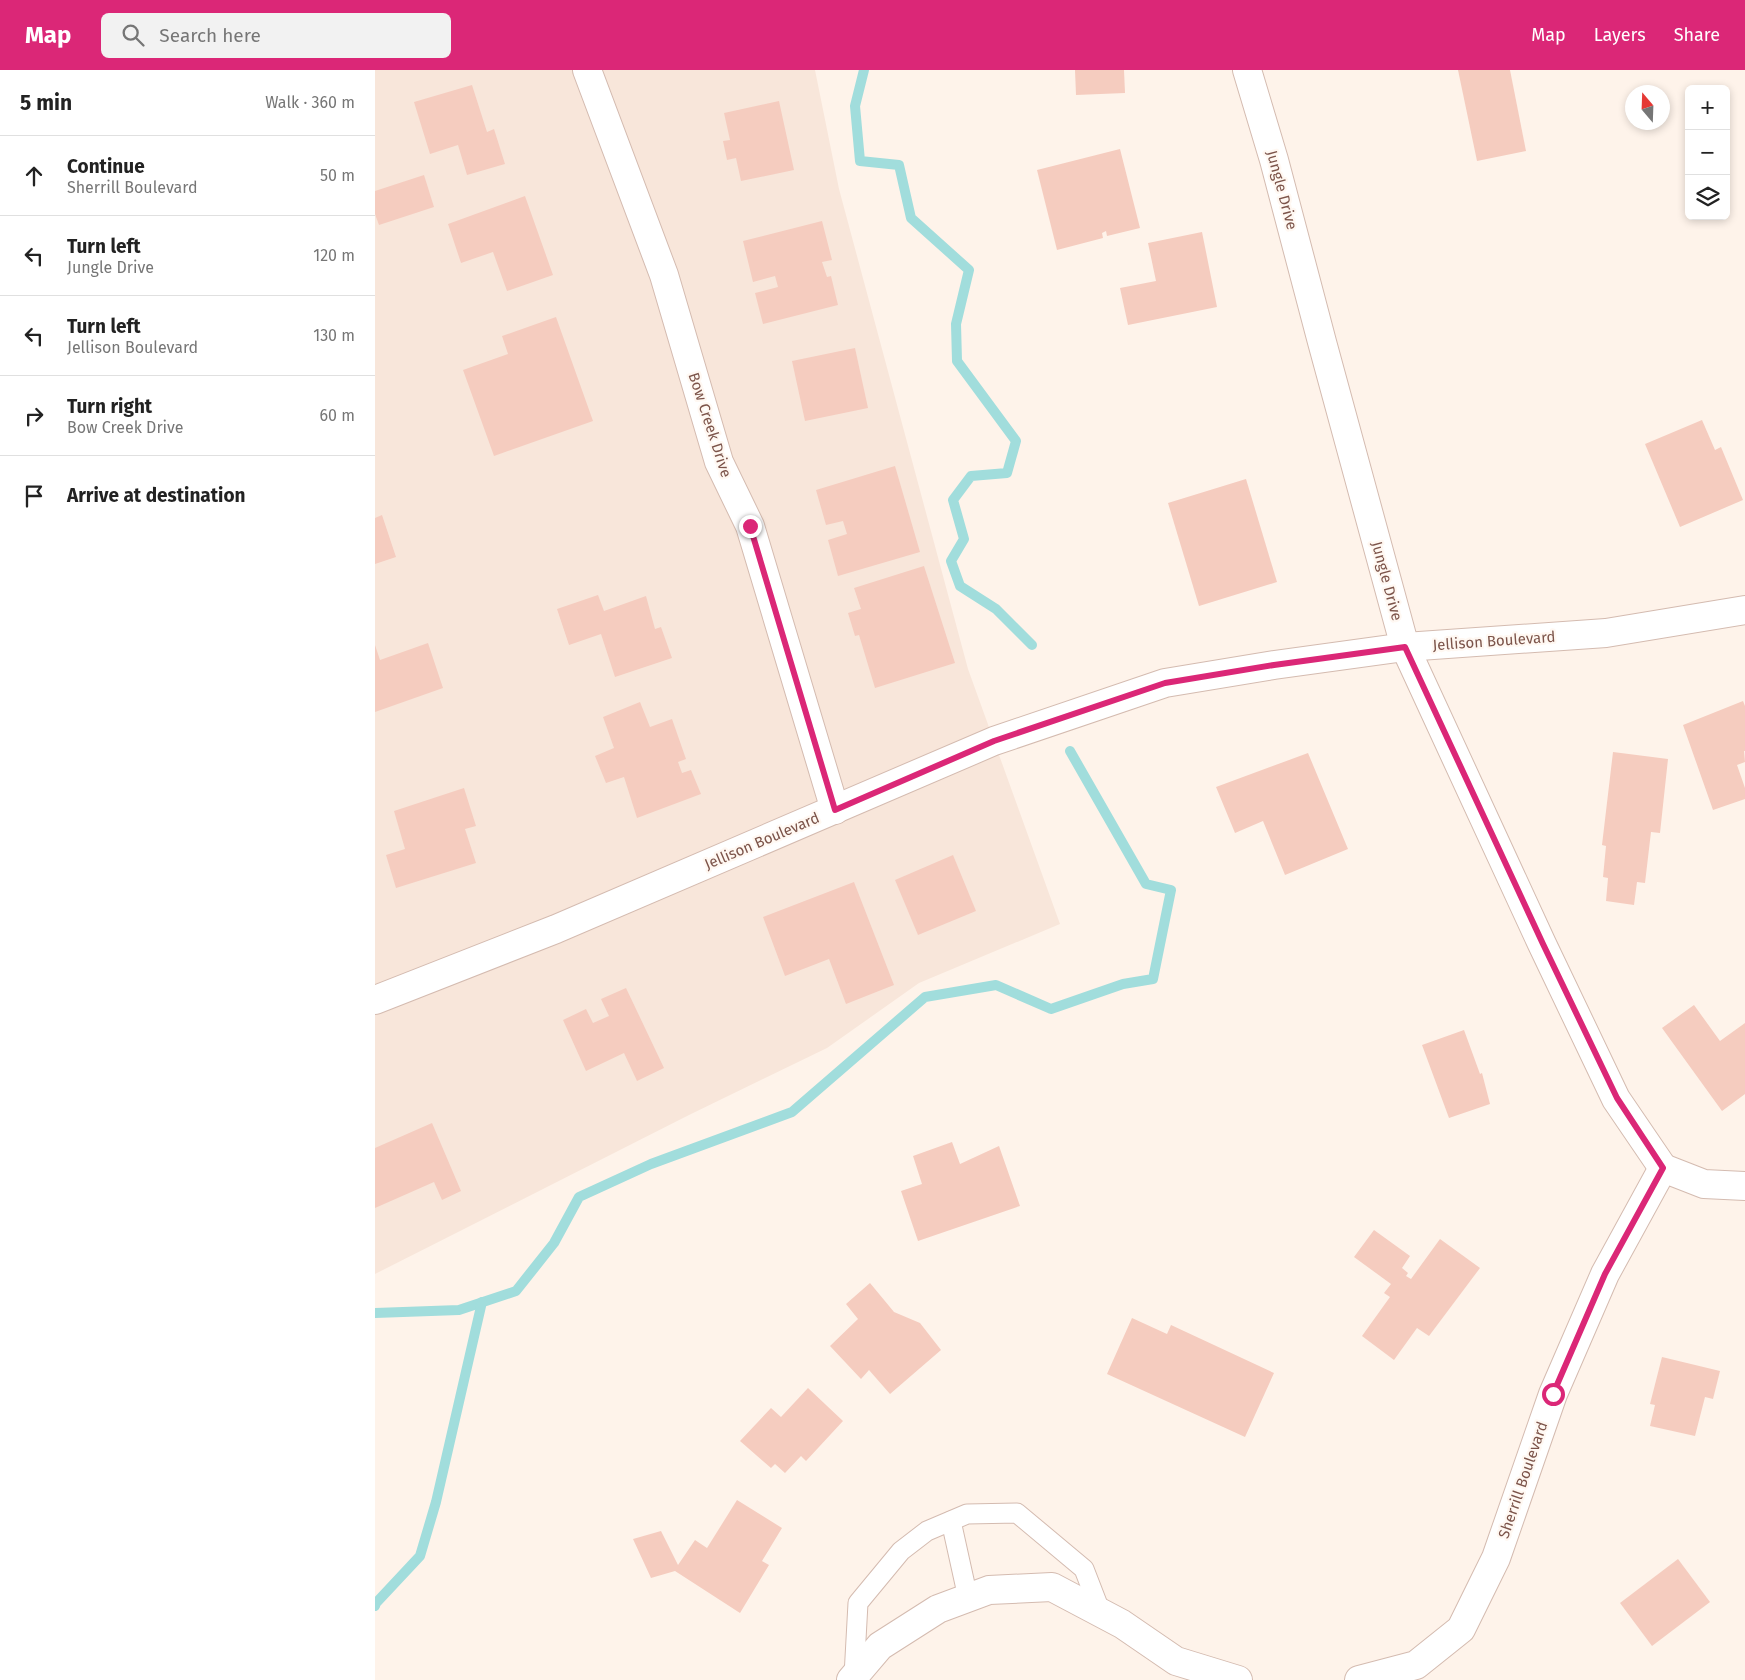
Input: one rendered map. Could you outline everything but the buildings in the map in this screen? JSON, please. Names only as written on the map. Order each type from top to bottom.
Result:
[{"type":"street","name":"Bow Creek Drive","points":[[587,70],[664,275],[719,462],[750,526],[835,810]]},
{"type":"street","name":"Jungle Drive","points":[[1247,70],[1274,160],[1405,647],[1534,926],[1617,1098],[1663,1168]]},
{"type":"street","name":"Jellison Boulevard","points":[[375,1000],[556,929],[994,741],[1165,683],[1274,665],[1405,647],[1607,633],[1745,610]]},
{"type":"street","points":[[1663,1168],[1704,1184],[1745,1186]]},
{"type":"street","name":"Sherrill Boulevard","points":[[1359,1680],[1415,1665],[1461,1629],[1496,1558],[1553,1394],[1605,1274],[1663,1168]]},
{"type":"street","points":[[852,1678],[880,1646],[939,1609],[989,1590],[1052,1587],[1122,1624],[1176,1661],[1238,1680]]},
{"type":"lane","points":[[852,1678],[858,1603],[901,1551],[927,1531],[967,1514],[1017,1513],[1084,1569],[1101,1613]]},
{"type":"lane","points":[[951,1521],[968,1598]]},
{"type":"shaded area","points":[[375,70],[815,70],[839,189],[968,669],[1060,924],[919,983],[827,1048],[689,1115],[375,1274]]},
{"type":"waterway","points":[[864,70],[855,106],[860,161],[899,165],[911,218],[969,270],[956,324],[957,361],[1016,441],[1007,473],[971,476],[953,500],[964,539],[951,561],[960,586],[996,609],[1032,645]]},
{"type":"waterway","points":[[375,1313],[459,1310],[516,1291],[554,1243],[579,1197],[651,1164],[792,1112],[925,997],[996,985],[1051,1009],[1123,984],[1153,979],[1171,890],[1146,884],[1070,751]]},
{"type":"waterway","points":[[375,1606],[420,1556],[436,1502],[482,1302]]},
{"type":"route","points":[[750,526],[835,810],[994,741],[1165,683],[1274,665],[1405,647],[1617,1098],[1663,1168],[1605,1274],[1553,1394]]}]
